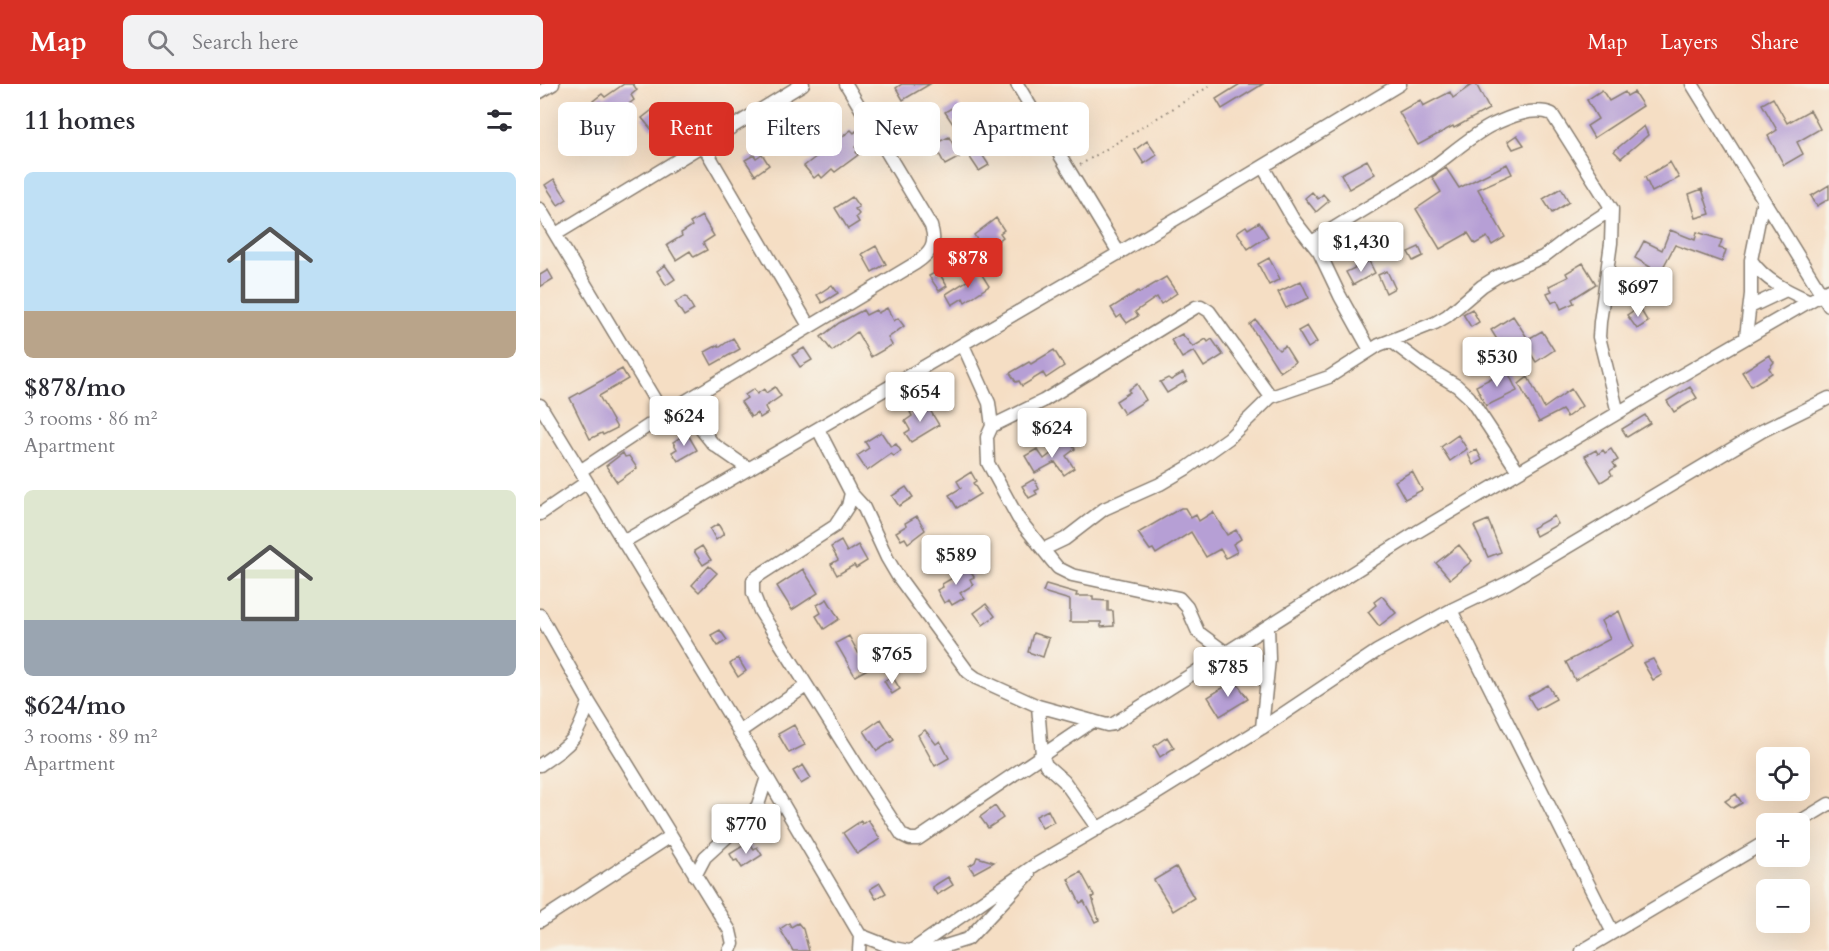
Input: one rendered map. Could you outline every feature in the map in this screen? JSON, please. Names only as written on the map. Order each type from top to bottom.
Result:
[{"type":"street","points":[[540,92],[553,84]]},
{"type":"street","points":[[734,127],[803,84]]},
{"type":"street","points":[[580,471],[681,404],[916,263],[925,257],[934,246],[931,226],[846,84]]},
{"type":"street","points":[[1017,84],[1119,253]]},
{"type":"street","points":[[623,542],[963,345],[1400,84]]},
{"type":"street","points":[[1692,84],[1763,200],[1825,292],[1829,306]]},
{"type":"street","points":[[1311,242],[1428,170],[1488,127],[1508,118],[1534,111],[1544,110],[1552,114],[1612,209],[1611,243],[1599,337],[1618,412]]},
{"type":"street","points":[[556,234],[686,156]]},
{"type":"street","points":[[709,156],[809,326]]},
{"type":"street","points":[[1263,167],[1293,219],[1311,242],[1370,350]]},
{"type":"street","points":[[1746,337],[1751,260],[1763,200]]},
{"type":"street","points":[[540,209],[664,415]]},
{"type":"street","points":[[1044,549],[1075,532],[1104,509],[1160,484],[1196,461],[1229,438],[1272,397],[1329,377],[1370,350],[1435,324],[1448,316],[1482,286],[1498,276],[1543,257],[1612,209]]},
{"type":"street","points":[[1751,260],[1757,270],[1786,290],[1810,301]]},
{"type":"street","points":[[1749,307],[1786,290]]},
{"type":"street","points":[[819,429],[851,493],[863,506],[897,575],[968,672],[976,678],[1038,706],[1107,725],[1113,724],[1518,471],[1825,292]]},
{"type":"street","points":[[992,426],[1043,401],[1201,306],[1209,311],[1272,397]]},
{"type":"street","points":[[1391,341],[1456,386],[1469,398],[1518,471]]},
{"type":"street","points":[[963,345],[989,403],[992,426],[987,437],[988,463],[1018,518],[1058,568],[1072,575],[1179,598],[1187,608],[1198,632],[1225,652]]},
{"type":"street","points":[[860,934],[893,948],[910,951],[1035,865],[1262,728],[1377,651],[1450,610],[1507,584],[1762,431],[1829,398]]},
{"type":"street","points":[[681,404],[714,444],[749,469]]},
{"type":"street","points":[[540,405],[860,934],[859,951]]},
{"type":"street","points":[[540,514],[587,482]]},
{"type":"street","points":[[851,493],[848,506],[835,526],[753,580],[753,594],[760,611],[806,686],[902,835],[910,839],[918,839],[1093,721]]},
{"type":"street","points":[[1450,610],[1612,931]]},
{"type":"street","points":[[540,615],[589,702],[730,931],[733,944],[729,951]]},
{"type":"street","points":[[1262,728],[1269,659],[1268,626]]},
{"type":"street","points":[[739,732],[806,686]]},
{"type":"street","points":[[540,765],[574,739],[589,702]]},
{"type":"street","points":[[1038,706],[1042,755],[1046,765],[1064,781],[1098,829]]},
{"type":"street","points":[[695,876],[705,857],[752,814],[758,805],[766,777]]},
{"type":"street","points":[[1810,816],[1829,804]]},
{"type":"street","points":[[540,921],[671,836]]},
{"type":"street","points":[[1581,951],[1756,847]]},
{"type":"street","points":[[919,951],[967,945],[1035,865]]},
{"type":"path","points":[[1070,171],[1213,84]]},
{"type":"building","points":[[624,84],[633,84],[637,90],[631,95],[634,100],[631,102],[593,101],[602,94],[605,97]]},
{"type":"building","points":[[902,84],[930,84],[903,100],[896,88]]},
{"type":"building","points":[[1240,84],[1263,84],[1222,109],[1216,99]]},
{"type":"building","points":[[1476,84],[1489,109],[1418,145],[1399,112],[1420,100],[1423,106],[1450,92],[1453,98]]},
{"type":"building","points":[[1602,90],[1609,101],[1625,92],[1627,96],[1634,92],[1643,106],[1594,138],[1587,126],[1598,119],[1587,100]]},
{"type":"building","points":[[1773,98],[1787,123],[1810,110],[1820,129],[1797,142],[1803,154],[1784,165],[1768,136],[1777,130],[1762,104]]},
{"type":"building","points":[[952,108],[952,122],[945,112]]},
{"type":"building","points":[[649,112],[649,127],[642,118]]},
{"type":"building","points":[[1644,126],[1648,135],[1621,158],[1614,151]]},
{"type":"building","points":[[851,130],[854,133],[854,156],[857,156],[835,172],[832,169],[822,178],[819,174],[814,178],[804,166],[817,156],[842,156],[842,137]]},
{"type":"building","points":[[1517,135],[1524,145],[1513,149],[1508,141]]},
{"type":"building","points":[[949,137],[952,142],[952,156],[960,157],[945,165],[940,155],[940,141]]},
{"type":"building","points":[[1147,141],[1157,155],[1144,164],[1135,150]]},
{"type":"building","points":[[752,156],[756,158],[763,156],[769,165],[755,175],[745,160]]},
{"type":"building","points":[[969,156],[983,156],[989,165],[979,171]]},
{"type":"building","points":[[1367,160],[1375,174],[1349,189],[1341,174]]},
{"type":"building","points":[[1670,162],[1679,178],[1652,192],[1645,177]]},
{"type":"building","points":[[1507,164],[1512,174],[1478,189],[1505,237],[1492,245],[1487,237],[1475,244],[1468,233],[1440,249],[1416,209],[1441,192],[1432,177],[1446,168],[1459,188]]},
{"type":"building","points":[[554,179],[567,199],[558,205],[545,185]]},
{"type":"building","points":[[1829,185],[1829,199],[1817,206],[1811,196]]},
{"type":"building","points":[[1561,188],[1569,202],[1552,213],[1543,199]]},
{"type":"building","points":[[1702,189],[1710,214],[1696,218],[1689,194]]},
{"type":"building","points":[[1312,192],[1318,199],[1323,194],[1329,201],[1316,212],[1305,198]]},
{"type":"building","points":[[852,197],[859,207],[855,209],[859,214],[856,217],[859,222],[848,229],[835,208]]},
{"type":"building","points":[[702,216],[714,236],[703,243],[707,250],[694,257],[690,251],[676,260],[667,245],[682,236],[681,233],[692,226],[690,223]]},
{"type":"building","points":[[996,218],[1004,230],[1000,233],[1003,237],[994,244],[990,240],[981,246],[974,235]]},
{"type":"building","points":[[1259,222],[1268,236],[1248,249],[1237,232],[1246,226],[1248,229]]},
{"type":"building","points":[[1670,230],[1695,240],[1697,232],[1722,240],[1719,248],[1726,250],[1722,262],[1675,245],[1660,273],[1635,258],[1644,241],[1662,250]]},
{"type":"building","points":[[876,246],[886,264],[872,272],[862,254]]},
{"type":"building","points":[[1419,247],[1423,256],[1413,261],[1408,252]]},
{"type":"building","points":[[1269,258],[1280,279],[1269,285],[1258,264]]},
{"type":"building","points":[[1369,261],[1375,273],[1353,285],[1346,272]]},
{"type":"building","points":[[1583,263],[1596,284],[1572,299],[1574,303],[1561,309],[1557,300],[1552,303],[1547,293],[1552,291],[1549,286],[1568,277],[1566,273]]},
{"type":"building","points":[[665,265],[675,279],[666,285],[657,271]]},
{"type":"building","points":[[548,270],[553,279],[540,287],[540,275]]},
{"type":"building","points":[[979,270],[989,286],[965,302],[963,298],[952,305],[946,294],[970,279],[969,276]]},
{"type":"building","points":[[938,271],[947,286],[939,291],[929,276]]},
{"type":"building","points":[[1387,271],[1395,288],[1386,293],[1378,275]]},
{"type":"building","points":[[1658,276],[1663,284],[1647,295],[1641,287]]},
{"type":"building","points":[[1166,277],[1177,293],[1161,304],[1157,297],[1135,312],[1138,316],[1127,323],[1121,315],[1117,318],[1111,308]]},
{"type":"building","points":[[1301,281],[1309,298],[1286,308],[1278,292]]},
{"type":"building","points":[[832,285],[838,293],[822,303],[817,295]]},
{"type":"building","points":[[686,296],[694,310],[684,316],[675,302]]},
{"type":"building","points":[[1639,307],[1648,322],[1637,329],[1627,315]]},
{"type":"building","points":[[887,308],[894,321],[898,318],[904,326],[888,338],[892,345],[871,357],[857,332],[832,351],[821,337],[839,323],[863,310],[866,315],[876,310],[878,313]]},
{"type":"building","points":[[1472,309],[1479,322],[1471,327],[1463,314]]},
{"type":"building","points":[[1513,316],[1528,339],[1542,331],[1554,350],[1536,362],[1529,351],[1508,361],[1491,330]]},
{"type":"building","points":[[1256,320],[1276,347],[1279,350],[1285,346],[1295,362],[1280,372],[1250,325]]},
{"type":"building","points":[[1307,326],[1317,342],[1308,348],[1298,331]]},
{"type":"building","points":[[1182,334],[1193,347],[1206,339],[1208,342],[1212,339],[1223,355],[1204,367],[1194,351],[1182,358],[1171,340]]},
{"type":"building","points":[[733,338],[740,349],[712,365],[705,352],[718,345],[720,347]]},
{"type":"building","points":[[804,348],[812,360],[800,367],[792,355]]},
{"type":"building","points":[[1054,350],[1064,366],[1046,378],[1043,373],[1022,386],[1019,381],[1016,382],[1010,373]]},
{"type":"building","points":[[1769,355],[1774,362],[1769,368],[1772,373],[1751,386],[1742,372]]},
{"type":"building","points":[[622,369],[628,379],[599,396],[617,428],[590,439],[570,398]]},
{"type":"building","points":[[1507,370],[1517,391],[1486,406],[1476,386]]},
{"type":"building","points":[[1183,373],[1187,381],[1167,393],[1160,382],[1168,378],[1171,380]]},
{"type":"building","points":[[1528,377],[1544,408],[1571,389],[1582,406],[1567,417],[1562,410],[1539,422],[1519,384]]},
{"type":"building","points":[[1137,384],[1146,400],[1124,414],[1116,401],[1130,392],[1128,390]]},
{"type":"building","points":[[775,387],[781,396],[765,407],[768,413],[760,418],[757,413],[751,417],[741,402],[747,398],[745,395],[754,389],[757,394],[764,389],[766,393]]},
{"type":"building","points":[[1690,387],[1697,398],[1674,412],[1667,401]]},
{"type":"building","points":[[922,405],[926,412],[930,410],[939,425],[911,442],[905,433],[910,430],[905,421],[912,416],[910,412]]},
{"type":"building","points":[[1645,415],[1650,423],[1627,437],[1622,429]]},
{"type":"building","points":[[881,432],[891,447],[896,444],[901,451],[894,456],[891,454],[867,471],[857,456],[869,448],[865,442]]},
{"type":"building","points":[[687,433],[697,450],[678,461],[672,452],[677,449],[673,442]]},
{"type":"building","points":[[1458,435],[1467,449],[1450,461],[1441,447]]},
{"type":"building","points":[[1069,440],[1075,449],[1066,456],[1074,468],[1064,475],[1055,462],[1035,473],[1025,456],[1037,449],[1044,459]]},
{"type":"building","points":[[1611,449],[1618,460],[1613,463],[1616,467],[1610,471],[1612,475],[1601,482],[1585,456],[1596,450],[1598,454],[1603,450],[1605,453]]},
{"type":"building","points":[[1477,450],[1482,460],[1473,465],[1468,454]]},
{"type":"building","points":[[623,453],[625,457],[629,456],[637,468],[617,482],[606,466]]},
{"type":"building","points":[[1412,471],[1422,490],[1405,499],[1395,481]]},
{"type":"building","points":[[971,472],[976,481],[973,483],[980,494],[957,508],[949,495],[961,488],[957,481]]},
{"type":"building","points":[[1034,479],[1039,489],[1035,491],[1037,494],[1029,498],[1022,486]]},
{"type":"building","points":[[906,487],[913,497],[899,506],[892,496]]},
{"type":"building","points":[[1181,508],[1185,508],[1191,518],[1196,515],[1199,521],[1213,512],[1227,535],[1236,530],[1241,539],[1233,544],[1237,552],[1226,558],[1220,549],[1206,557],[1191,532],[1156,554],[1153,549],[1150,550],[1138,533]]},
{"type":"building","points":[[917,516],[925,530],[908,543],[905,538],[901,540],[896,532]]},
{"type":"building","points":[[1554,516],[1558,524],[1536,536],[1532,528]]},
{"type":"building","points":[[1488,520],[1501,552],[1488,557],[1474,526]]},
{"type":"building","points":[[718,524],[724,534],[716,540],[710,529]]},
{"type":"building","points":[[841,541],[847,552],[858,545],[867,561],[856,568],[854,565],[837,575],[831,564],[838,560],[831,547]]},
{"type":"building","points":[[1459,545],[1472,561],[1450,579],[1436,563]]},
{"type":"building","points":[[702,546],[711,560],[703,565],[694,551]]},
{"type":"building","points":[[709,566],[717,573],[699,592],[692,585]]},
{"type":"building","points":[[967,566],[974,577],[970,579],[973,585],[960,593],[964,598],[952,605],[949,600],[944,603],[937,590],[943,587],[942,584],[956,576],[955,573]]},
{"type":"building","points":[[803,569],[818,593],[792,610],[777,586]]},
{"type":"building","points":[[1046,584],[1077,593],[1076,596],[1093,596],[1093,600],[1108,601],[1108,611],[1113,611],[1114,626],[1101,627],[1101,622],[1070,622],[1070,600],[1043,592]]},
{"type":"building","points":[[1382,596],[1396,613],[1379,626],[1368,612],[1376,605],[1374,602]]},
{"type":"building","points":[[827,599],[839,619],[824,629],[816,616],[821,613],[817,605]]},
{"type":"building","points":[[986,604],[995,616],[983,625],[974,613]]},
{"type":"building","points":[[1619,611],[1633,647],[1575,680],[1566,662],[1610,639],[1601,621]]},
{"type":"building","points":[[720,630],[727,640],[718,646],[711,635]]},
{"type":"building","points":[[1033,633],[1049,638],[1043,657],[1028,652]]},
{"type":"building","points":[[849,636],[860,656],[876,646],[882,656],[867,666],[869,668],[855,676],[836,643]]},
{"type":"building","points":[[738,658],[746,671],[738,677],[730,664]]},
{"type":"building","points":[[1653,659],[1662,675],[1653,680],[1643,663]]},
{"type":"building","points":[[892,676],[900,689],[892,694],[884,681]]},
{"type":"building","points":[[1235,680],[1248,699],[1220,716],[1208,697]]},
{"type":"building","points":[[1548,685],[1556,699],[1536,710],[1528,696]]},
{"type":"building","points":[[881,719],[894,740],[877,751],[864,731]]},
{"type":"building","points":[[794,725],[805,745],[789,753],[778,734]]},
{"type":"building","points":[[925,730],[936,744],[940,741],[949,758],[935,766],[918,735]]},
{"type":"building","points":[[1167,737],[1174,748],[1160,757],[1154,746]]},
{"type":"building","points":[[803,765],[811,778],[801,784],[793,771]]},
{"type":"building","points":[[1736,794],[1742,803],[1733,808],[1725,801]]},
{"type":"building","points":[[995,806],[1003,818],[988,828],[980,817]]},
{"type":"building","points":[[1048,810],[1054,822],[1042,828],[1036,816]]},
{"type":"building","points":[[868,820],[880,839],[857,854],[843,833],[861,821],[862,824]]},
{"type":"building","points":[[749,842],[754,849],[757,847],[762,855],[742,868],[730,854]]},
{"type":"building","points":[[977,857],[994,862],[974,873],[969,866],[975,862]]},
{"type":"building","points":[[1176,867],[1194,898],[1173,911],[1154,880]]},
{"type":"building","points":[[1081,872],[1094,896],[1092,897],[1099,920],[1095,922],[1084,901],[1080,903],[1068,879]]},
{"type":"building","points":[[948,877],[953,885],[937,895],[932,887]]},
{"type":"building","points":[[880,883],[886,893],[876,899],[870,889]]},
{"type":"building","points":[[789,923],[791,927],[798,923],[803,929],[809,951],[793,951],[780,929]]}]
